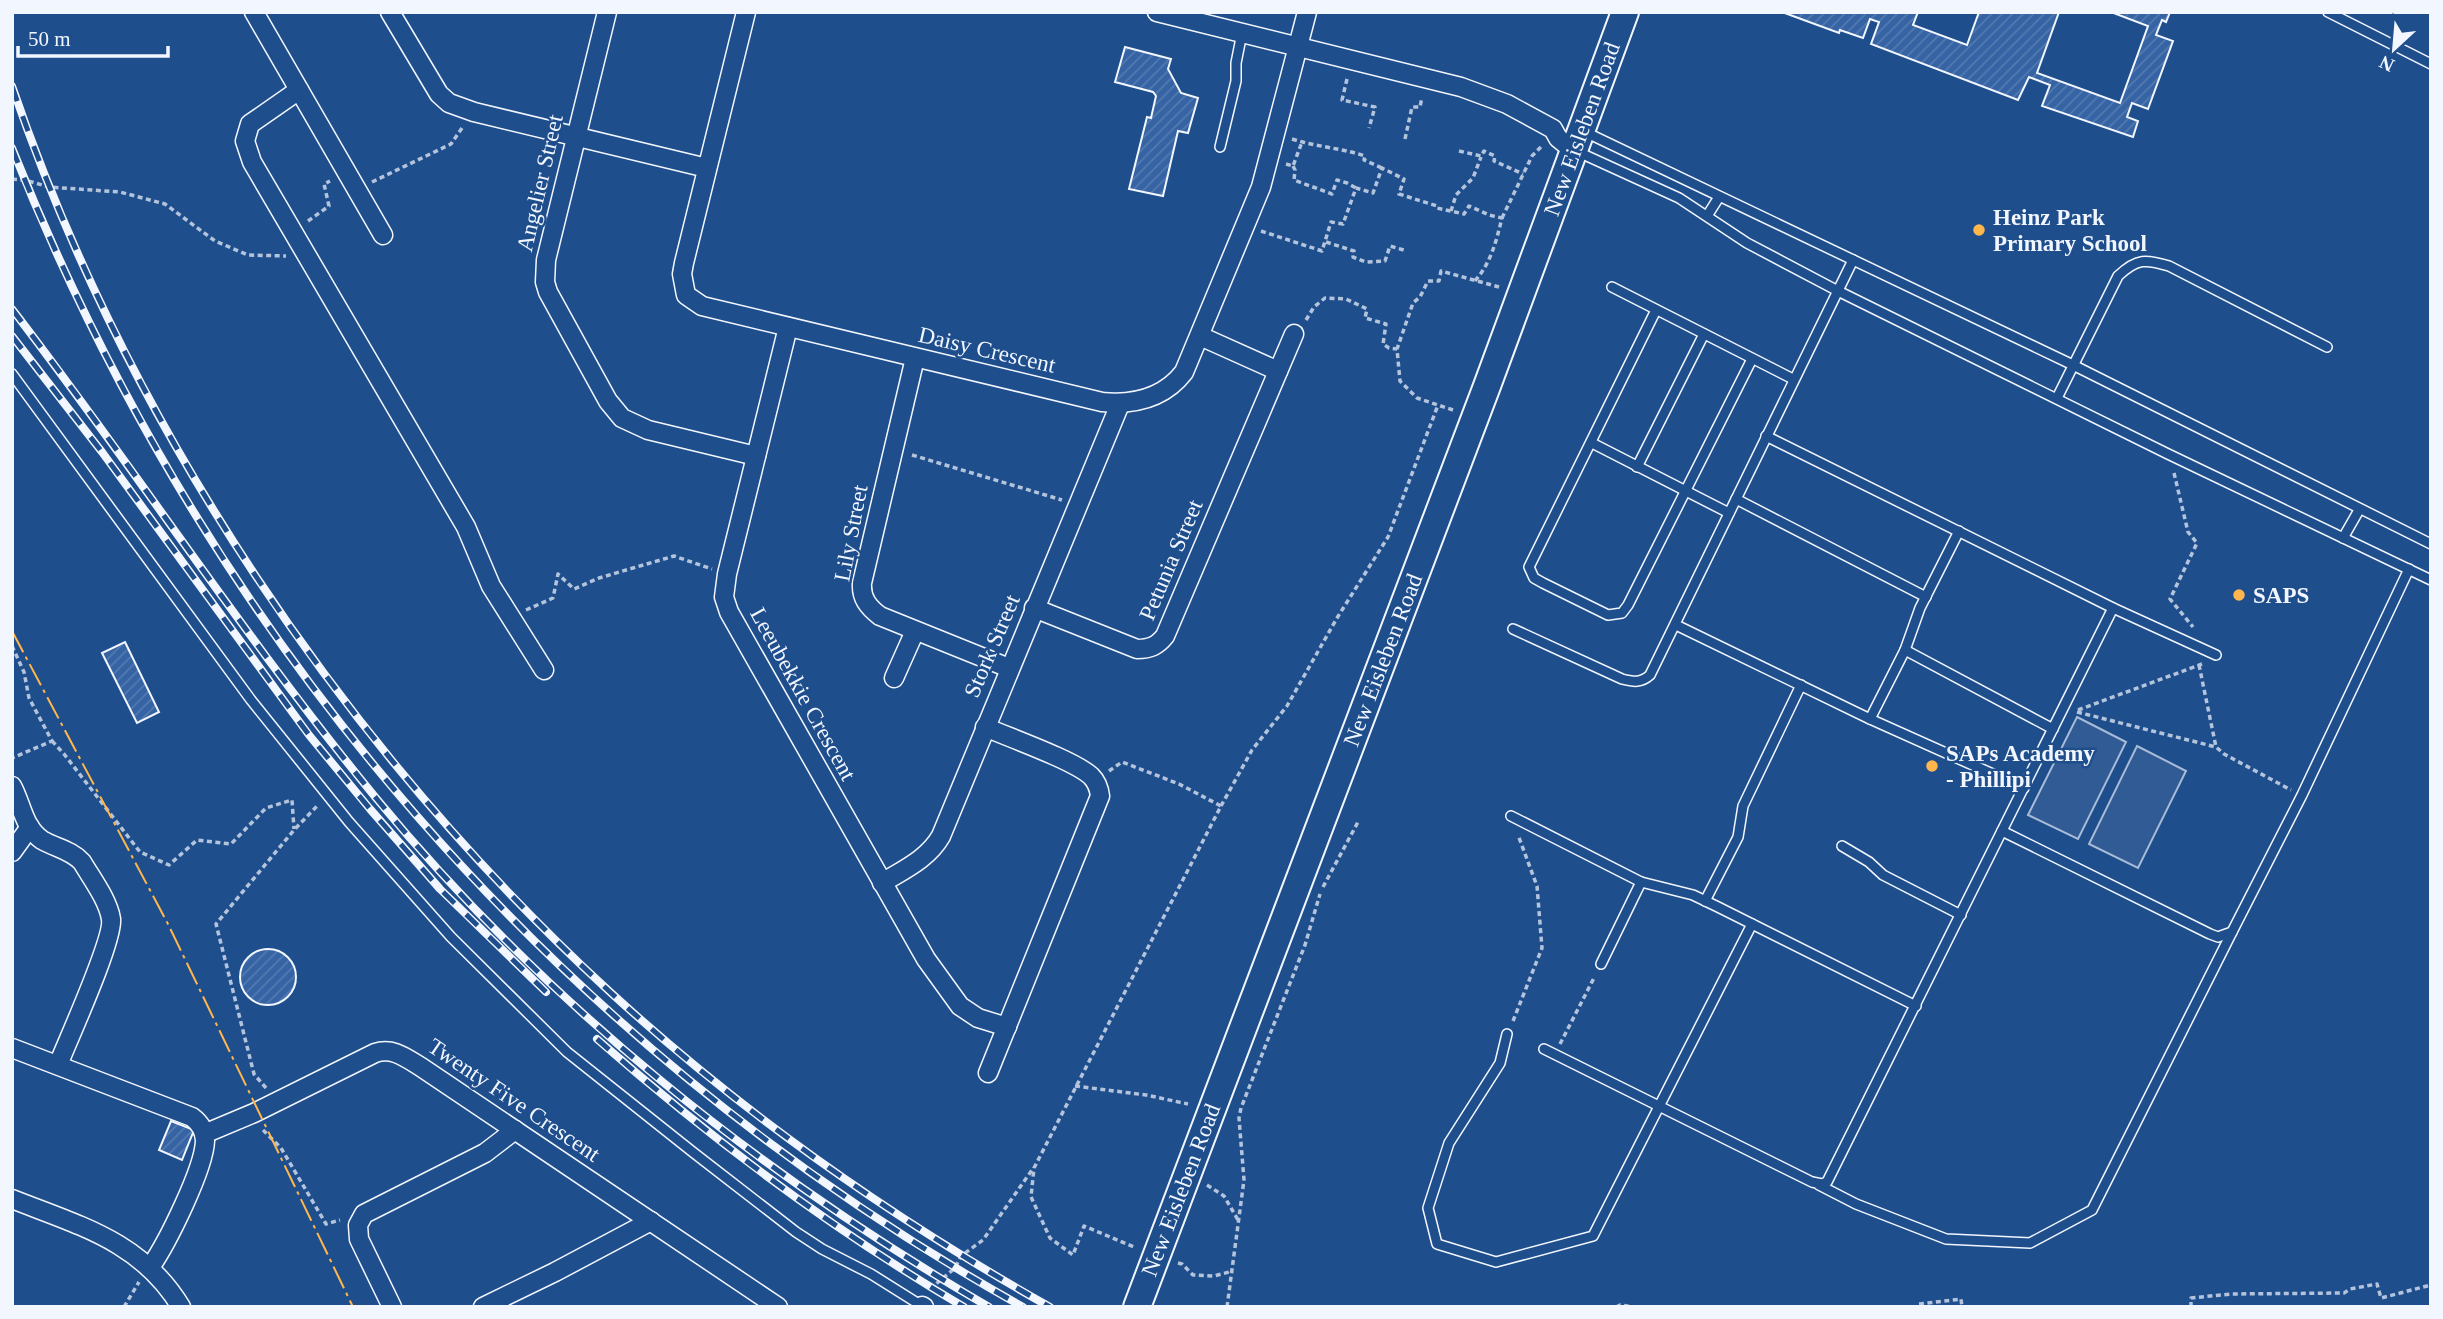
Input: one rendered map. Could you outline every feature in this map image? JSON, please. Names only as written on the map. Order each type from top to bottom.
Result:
[{"type":"main road","name":"New Eisleben Road","points":[[1137,1307],[1521,295],[1567,137],[1625,12]]},
{"type":"street","points":[[254,12],[383,235]]},
{"type":"street","points":[[390,12],[433,87],[449,103],[474,112],[707,168]]},
{"type":"street","name":"Angelier Street","points":[[607,12],[546,260],[545,282],[548,292],[608,401],[622,418],[648,430],[756,456]]},
{"type":"street","name":"Daisy Crescent","points":[[746,12],[684,263],[683,285],[686,295],[702,306],[1102,402],[1120,404],[1137,402],[1168,388],[1184,372],[1261,187],[1307,12]]},
{"type":"street","points":[[1157,12],[1489,96],[1567,137]]},
{"type":"street","points":[[299,90],[254,121],[245,135],[252,162],[466,527],[491,586],[544,670]]},
{"type":"street","name":"Leeubekkie Crescent","points":[[788,327],[727,574],[724,597],[729,612],[926,959],[960,1006],[978,1018],[1007,1027]]},
{"type":"street","name":"Petunia Street","points":[[1034,608],[1137,649],[1149,649],[1159,645],[1294,334]]},
{"type":"street","points":[[1200,336],[1278,371]]},
{"type":"street","name":"Lily Street","points":[[915,358],[861,590],[863,598],[869,608],[880,617],[1009,668]]},
{"type":"street","name":"Stork Street","points":[[882,883],[924,857],[935,846],[1120,404]]},
{"type":"street","points":[[894,678],[915,631]]},
{"type":"street","points":[[985,727],[1079,768],[1094,780],[1099,789],[1098,803],[988,1073]]},
{"type":"street","points":[[12,786],[24,819],[30,827],[44,841],[66,850],[82,862],[112,922],[106,947],[58,1065]]},
{"type":"street","points":[[12,852],[30,827]]},
{"type":"street","points":[[12,1048],[192,1117],[200,1124],[205,1142],[200,1162],[171,1234],[145,1274]]},
{"type":"street","name":"Twenty Five Crescent","points":[[204,1134],[254,1113],[375,1053],[392,1051],[516,1130],[778,1307]]},
{"type":"street","points":[[392,1307],[359,1239],[358,1225],[364,1214],[469,1162],[501,1143],[516,1130]]},
{"type":"street","points":[[12,1199],[90,1229],[122,1245],[145,1274],[170,1288],[181,1307]]},
{"type":"street","points":[[483,1307],[651,1221]]},
{"type":"lane","points":[[2328,12],[2431,64]]},
{"type":"lane","points":[[1220,147],[1236,82],[1236,63],[1242,33]]},
{"type":"lane","points":[[1567,137],[1719,197],[1853,260],[2073,365],[2431,544]]},
{"type":"lane","points":[[1567,137],[1679,198],[1747,243],[1838,291],[2431,580]]},
{"type":"lane","points":[[1707,216],[1719,197]]},
{"type":"lane","points":[[2057,398],[2118,276],[2128,267],[2148,259],[2169,266],[2327,346]]},
{"type":"lane","points":[[1513,629],[1622,679],[1634,682],[1644,680],[1650,675],[1853,260]]},
{"type":"lane","points":[[1612,287],[1793,379]]},
{"type":"lane","points":[[1656,310],[1532,559],[1530,572],[1542,583],[1608,615],[1622,613],[1752,359]]},
{"type":"lane","points":[[1637,467],[1704,334]]},
{"type":"lane","points":[[12,374],[251,700],[378,856],[451,937],[567,1052],[796,1233],[923,1306]]},
{"type":"lane","points":[[1766,436],[2113,607],[2217,655]]},
{"type":"lane","points":[[1592,443],[1730,513]]},
{"type":"lane","points":[[1736,499],[1926,597]]},
{"type":"lane","points":[[2343,538],[2359,510]]},
{"type":"lane","points":[[1870,719],[1905,650],[1926,597],[1959,531]]},
{"type":"lane","points":[[1544,1049],[1856,1204],[1946,1239],[2030,1243],[2092,1210],[2302,795],[2409,569]]},
{"type":"lane","points":[[1818,1184],[1830,1179],[2113,607]]},
{"type":"lane","points":[[1676,625],[1870,719],[2024,788]]},
{"type":"lane","points":[[1905,650],[2053,729]]},
{"type":"lane","points":[[1705,901],[1738,837],[1743,806],[1801,685]]},
{"type":"lane","points":[[1511,816],[1641,882],[1693,895],[1916,1006]]},
{"type":"lane","points":[[2002,831],[2218,937],[2232,932]]},
{"type":"lane","points":[[1842,846],[1869,862],[1883,875],[1961,915]]},
{"type":"lane","points":[[1601,964],[1641,882]]},
{"type":"lane","points":[[1507,1034],[1500,1063],[1449,1143],[1428,1208],[1437,1244],[1496,1262],[1593,1236],[1752,924]]},
{"type":"path","points":[[1350,59],[1342,100],[1375,107],[1369,128]]},
{"type":"path","points":[[1405,139],[1412,107],[1420,107],[1425,78]]},
{"type":"path","points":[[293,232],[329,206],[324,184],[346,171],[373,182],[451,144],[474,112]]},
{"type":"path","points":[[1276,134],[1365,156],[1364,160],[1404,179],[1399,194],[1437,206],[1444,211],[1464,214],[1469,206],[1502,218]]},
{"type":"path","points":[[1474,282],[1486,269],[1497,241],[1502,218],[1532,156],[1539,148],[1567,137]]},
{"type":"path","points":[[1459,150],[1481,156]]},
{"type":"path","points":[[1451,211],[1456,195],[1473,178],[1484,151],[1495,156],[1494,161],[1523,174]]},
{"type":"path","points":[[1293,166],[1296,170],[1294,180],[1332,194],[1337,180],[1373,193],[1382,169]]},
{"type":"path","points":[[12,179],[50,187],[120,192],[165,204],[215,241],[248,255],[308,257]]},
{"type":"path","points":[[1246,227],[1322,251],[1331,222],[1343,224],[1356,188]]},
{"type":"path","points":[[1326,242],[1354,251],[1353,257],[1366,262],[1385,261],[1390,246],[1407,251]]},
{"type":"path","points":[[1476,417],[1417,398],[1400,380],[1397,349],[1413,303],[1420,297],[1428,281],[1439,281],[1441,271],[1521,295]]},
{"type":"path","points":[[1294,334],[1314,307],[1325,298],[1346,299],[1367,310],[1365,318],[1386,324],[1383,344],[1397,349]]},
{"type":"path","points":[[923,1306],[930,1287],[943,1280],[955,1268],[961,1255],[983,1240],[1034,1168],[1074,1086],[1252,750],[1287,706],[1337,618],[1388,537],[1438,405]]},
{"type":"path","points":[[894,449],[1077,505]]},
{"type":"path","points":[[2053,729],[2075,711],[2199,665],[2217,655],[2170,598],[2196,543],[2188,532],[2168,454]]},
{"type":"path","points":[[510,617],[553,598],[558,574],[574,589],[599,578],[674,556],[727,574]]},
{"type":"path","points":[[12,646],[24,672],[29,698],[52,741],[140,852],[169,865],[197,840],[231,844],[265,808],[292,800],[294,830]]},
{"type":"path","points":[[2199,665],[2217,747]]},
{"type":"path","points":[[2075,711],[2217,747],[2224,754],[2302,795]]},
{"type":"path","points":[[12,758],[52,741]]},
{"type":"path","points":[[1094,780],[1122,762],[1178,784],[1221,806]]},
{"type":"path","points":[[277,1102],[254,1074],[216,924],[294,830],[328,795]]},
{"type":"path","points":[[1507,1034],[1542,948],[1536,886],[1511,816]]},
{"type":"path","points":[[1227,1307],[1244,1180],[1239,1118],[1241,1108],[1305,945],[1322,889],[1358,822]]},
{"type":"path","points":[[1555,1055],[1601,964]]},
{"type":"path","points":[[1074,1086],[1188,1103],[1184,1115]]},
{"type":"path","points":[[254,1113],[262,1128],[281,1148],[326,1224],[345,1218],[358,1225]]},
{"type":"path","points":[[1034,1168],[1031,1197],[1050,1238],[1073,1255],[1084,1226],[1182,1264],[1193,1275],[1214,1276],[1233,1271]]},
{"type":"path","points":[[1188,1172],[1224,1196],[1239,1222]]},
{"type":"path","points":[[124,1307],[145,1274]]},
{"type":"path","points":[[2191,1307],[2192,1298],[2231,1294],[2344,1293],[2350,1289],[2376,1284],[2381,1298],[2431,1285]]},
{"type":"path","points":[[1919,1304],[1961,1299],[1962,1307]]},
{"type":"path","points":[[1616,1307],[1634,1307]]},
{"type":"shaded area","points":[[2077,717],[2126,742],[2078,839],[2028,815]]},
{"type":"shaded area","points":[[2137,746],[2186,771],[2138,868],[2089,844]]},
{"type":"building","points":[[1782,12],[1918,12],[1913,25],[1967,45],[1979,12],[2059,12],[2037,73],[2120,103],[2148,26],[2111,12],[2170,12],[2166,22],[2162,20],[2156,35],[2173,41],[2148,109],[2132,103],[2127,117],[2138,121],[2133,137],[2042,106],[2050,85],[2029,77],[2018,100],[1871,44],[1879,22],[1870,19],[1863,38],[1840,30],[1839,33]]},
{"type":"building","points":[[1125,47],[1171,59],[1168,69],[1181,93],[1198,98],[1188,133],[1178,131],[1163,196],[1129,189],[1147,117],[1151,118],[1156,96],[1153,92],[1115,82]]},
{"type":"building","points":[[125,642],[159,712],[137,723],[102,653]]},
{"type":"building","points":[[263,949],[273,949],[288,957],[294,966],[294,988],[288,997],[273,1005],[263,1005],[245,993],[240,982],[240,972],[252,954]]},
{"type":"building","points":[[171,1121],[194,1130],[182,1160],[159,1150]]},
{"type":"railway","points":[[12,86],[60,213],[117,337],[182,458],[255,575],[335,688],[421,795],[512,896],[609,991],[712,1080],[820,1162],[876,1200],[1050,1307]]},
{"type":"railway","points":[[12,148],[93,330],[188,502],[296,664],[417,816],[550,956],[696,1086],[854,1203],[1023,1307]]},
{"type":"railway","points":[[12,309],[328,739],[441,873],[511,945],[584,1014],[660,1080],[739,1142],[820,1200],[989,1307]]},
{"type":"railway","points":[[12,336],[102,452],[309,735],[440,889],[546,992]]},
{"type":"railway","points":[[597,1039],[684,1112],[774,1182],[867,1247],[964,1307]]},
{"type":"power","points":[[12,631],[168,924],[353,1307]]},
{"type":"place","name":"Heinz Park Primary School","points":[[1979,230]]},
{"type":"place","name":"SAPS","points":[[2239,595]]},
{"type":"place","name":"SAPs Academy - Phillipi","points":[[1932,766]]}]
